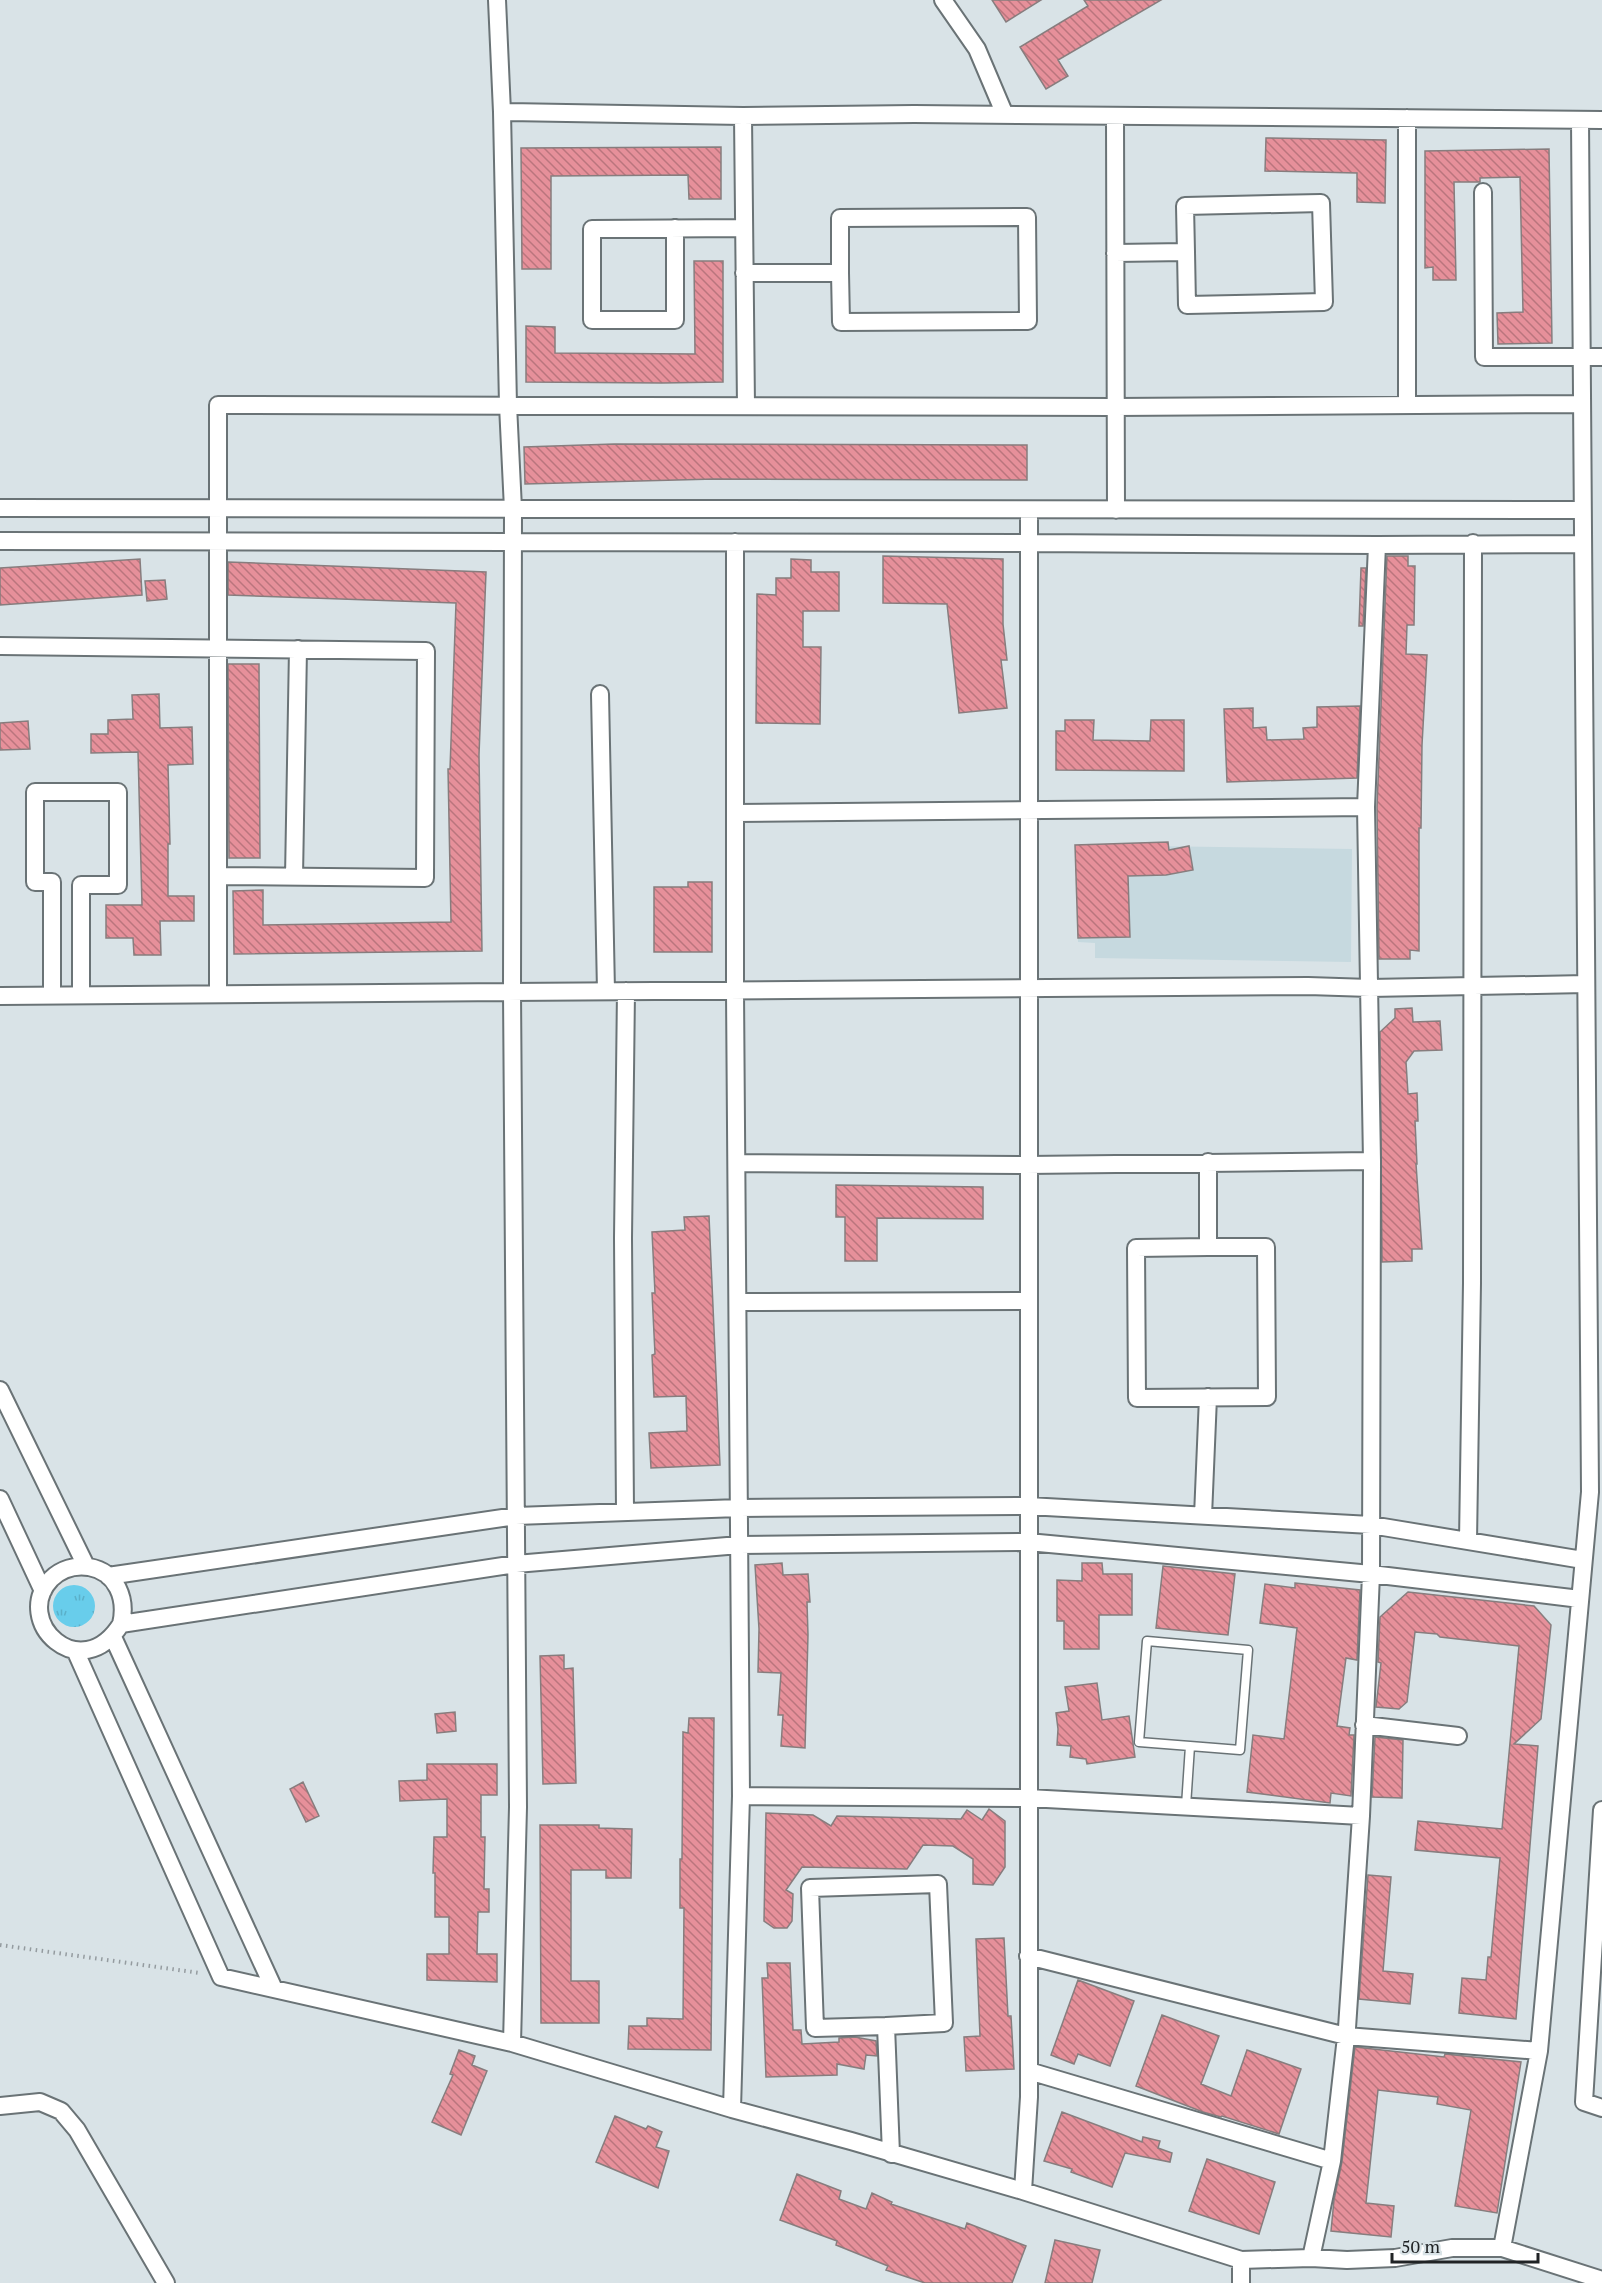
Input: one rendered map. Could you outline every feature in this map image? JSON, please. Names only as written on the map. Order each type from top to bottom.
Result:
[{"type":"street","points":[[496,0],[502,112],[508,405],[513,509],[512,992],[518,1807],[512,2043]]},
{"type":"street","points":[[943,0],[977,49],[1005,115]]},
{"type":"street","points":[[502,112],[743,116],[1005,115],[1602,120]]},
{"type":"street","points":[[743,116],[746,406]]},
{"type":"street","points":[[1115,116],[1116,510]]},
{"type":"street","points":[[1407,118],[1407,405]]},
{"type":"street","points":[[1502,2248],[1539,2051],[1590,1492],[1580,120]]},
{"type":"street","points":[[1483,192],[1484,357],[1602,357]]},
{"type":"street","points":[[1321,203],[1324,302],[1187,304],[1186,252],[1185,206],[1321,203]]},
{"type":"street","points":[[1027,217],[1028,321],[841,322],[840,273],[840,218],[1027,217]]},
{"type":"street","points":[[675,228],[675,320],[592,321],[592,228],[675,228],[744,228]]},
{"type":"street","points":[[1115,253],[1186,252]]},
{"type":"street","points":[[744,273],[840,273]]},
{"type":"street","points":[[218,994],[218,405],[1115,407],[1582,404]]},
{"type":"street","points":[[0,508],[1582,510]]},
{"type":"street","points":[[1023,2191],[1029,2071],[1027,1165],[1029,510]]},
{"type":"street","points":[[0,541],[1582,544]]},
{"type":"street","points":[[732,2109],[741,1796],[735,991],[735,542]]},
{"type":"street","points":[[1468,1541],[1472,1283],[1473,543]]},
{"type":"street","points":[[1311,2258],[1332,2161],[1346,2036],[1361,1816],[1371,1574],[1372,1161],[1366,807],[1377,545]]},
{"type":"street","points":[[0,646],[426,651],[425,878],[218,876]]},
{"type":"street","points":[[294,877],[298,650]]},
{"type":"street","points":[[600,694],[606,991]]},
{"type":"street","points":[[52,996],[52,882],[35,882],[35,792],[118,792],[118,885],[81,885],[81,995]]},
{"type":"street","points":[[736,813],[1366,807]]},
{"type":"street","points":[[0,996],[1308,986],[1370,988],[1586,984]]},
{"type":"street","points":[[625,1512],[623,1238],[626,991]]},
{"type":"street","points":[[736,1163],[1027,1165],[1372,1161]]},
{"type":"street","points":[[1208,1162],[1208,1247]]},
{"type":"street","points":[[1208,1247],[1266,1247],[1267,1397],[1137,1398],[1136,1248],[1208,1247]]},
{"type":"street","points":[[738,1302],[1028,1301]]},
{"type":"street","points":[[0,1390],[86,1566]]},
{"type":"street","points":[[1203,1516],[1208,1397]]},
{"type":"street","points":[[0,1499],[43,1591]]},
{"type":"street","points":[[108,1576],[516,1516],[739,1508],[1028,1506],[1371,1525],[1583,1560]]},
{"type":"street","points":[[274,1989],[117,1630],[124,1603],[116,1583],[102,1571],[86,1566],[76,1566],[56,1574],[43,1591],[39,1603],[40,1616],[44,1628],[52,1638],[62,1646],[75,1650],[96,1648],[117,1630],[516,1564],[739,1545],[1028,1542],[1371,1574],[1580,1599]]},
{"type":"street","points":[[75,1650],[221,1977],[512,2043],[732,2109],[1023,2191],[1241,2260],[1395,2258],[1452,2248],[1502,2248],[1602,2280]]},
{"type":"street","points":[[1365,1725],[1458,1737]]},
{"type":"street","points":[[741,1796],[1028,1798],[1361,1816]]},
{"type":"street","points":[[1602,1810],[1597,1975],[1584,2102],[1602,2108]]},
{"type":"street","points":[[938,1884],[944,2024],[886,2026],[815,2028],[810,1888],[938,1884]]},
{"type":"street","points":[[1028,1956],[1346,2036],[1539,2051]]},
{"type":"street","points":[[886,2026],[891,2154]]},
{"type":"street","points":[[1029,2071],[1332,2161]]},
{"type":"street","points":[[0,2106],[40,2102],[61,2111],[77,2130],[166,2283]]},
{"type":"street","points":[[1240,2283],[1241,2260]]},
{"type":"lane","points":[[1147,1641],[1248,1650],[1240,1750],[1190,1746],[1139,1742],[1147,1641]]},
{"type":"lane","points":[[1186,1806],[1190,1746]]},
{"type":"path","points":[[0,1945],[221,1977]]},
{"type":"shaded area","points":[[1079,845],[1352,849],[1351,962],[1095,958],[1095,943],[1078,942]]},
{"type":"green space","points":[[74,1585],[82,1586],[89,1591],[94,1598],[94,1614],[89,1621],[82,1626],[74,1627],[66,1626],[59,1621],[54,1614],[53,1606],[54,1598],[59,1591],[66,1586]]},
{"type":"building","points":[[992,0],[1041,0],[1006,22]]},
{"type":"building","points":[[1084,0],[1161,0],[1058,60],[1068,76],[1046,89],[1020,47],[1088,6]]},
{"type":"building","points":[[1266,138],[1386,140],[1385,203],[1357,202],[1357,173],[1265,171]]},
{"type":"building","points":[[721,147],[721,199],[689,199],[688,175],[551,176],[551,269],[522,269],[521,148]]},
{"type":"building","points":[[1549,149],[1552,343],[1498,344],[1497,313],[1523,312],[1520,177],[1480,178],[1480,182],[1454,182],[1456,280],[1433,280],[1433,267],[1425,268],[1425,151]]},
{"type":"building","points":[[694,261],[723,261],[723,382],[526,382],[526,326],[555,327],[555,353],[695,354]]},
{"type":"building","points":[[614,444],[1027,445],[1027,480],[715,479],[525,484],[524,447]]},
{"type":"building","points":[[883,556],[1003,559],[1003,624],[1007,660],[1001,660],[1007,708],[959,713],[947,604],[883,603]]},
{"type":"building","points":[[1387,556],[1408,556],[1408,566],[1415,566],[1414,625],[1407,625],[1406,654],[1427,655],[1422,745],[1421,828],[1419,828],[1419,951],[1410,950],[1410,959],[1379,959],[1377,807]]},
{"type":"building","points":[[140,559],[142,595],[0,605],[0,568]]},
{"type":"building","points":[[791,559],[811,560],[811,572],[839,572],[839,611],[803,611],[803,647],[821,647],[820,724],[756,723],[757,594],[776,595],[776,578],[791,578]]},
{"type":"building","points":[[228,562],[486,572],[479,755],[482,951],[234,954],[233,891],[263,890],[263,925],[451,922],[448,769],[450,769],[456,603],[228,595]]},
{"type":"building","points":[[1361,568],[1366,568],[1363,626],[1359,626]]},
{"type":"building","points":[[165,580],[167,599],[147,601],[145,581]]},
{"type":"building","points":[[228,664],[259,664],[260,858],[229,858]]},
{"type":"building","points":[[159,694],[160,728],[192,727],[193,764],[168,765],[170,844],[168,844],[168,896],[194,896],[194,921],[160,921],[161,955],[134,955],[133,938],[106,938],[106,905],[142,905],[138,752],[91,753],[91,734],[108,734],[108,720],[133,719],[132,695]]},
{"type":"building","points":[[1360,706],[1357,778],[1227,782],[1224,709],[1253,708],[1253,728],[1266,727],[1267,740],[1304,739],[1303,728],[1317,727],[1317,707]]},
{"type":"building","points":[[1065,720],[1094,720],[1093,740],[1150,741],[1151,720],[1184,720],[1184,771],[1056,770],[1056,731],[1065,731]]},
{"type":"building","points":[[28,721],[30,749],[0,750],[0,723]]},
{"type":"building","points":[[1168,842],[1169,850],[1189,846],[1193,870],[1166,875],[1128,876],[1130,937],[1078,938],[1075,845]]},
{"type":"building","points":[[688,882],[712,882],[712,952],[654,952],[654,887],[688,887]]},
{"type":"building","points":[[1412,1008],[1413,1022],[1440,1021],[1442,1050],[1414,1051],[1406,1062],[1408,1094],[1417,1093],[1416,1164],[1422,1249],[1412,1249],[1412,1261],[1382,1262],[1380,1032],[1395,1018],[1395,1009]]},
{"type":"building","points":[[836,1185],[983,1187],[983,1219],[877,1218],[877,1261],[845,1261],[845,1217],[836,1217]]},
{"type":"building","points":[[709,1216],[720,1465],[651,1468],[649,1433],[687,1431],[686,1396],[654,1397],[652,1355],[655,1354],[652,1293],[655,1293],[652,1232],[685,1230],[684,1217]]},
{"type":"building","points":[[782,1563],[783,1575],[808,1574],[810,1602],[807,1602],[805,1748],[781,1746],[783,1715],[778,1715],[781,1673],[758,1672],[759,1629],[755,1565]]},
{"type":"building","points":[[1082,1563],[1102,1563],[1103,1574],[1132,1574],[1132,1615],[1099,1615],[1099,1649],[1064,1649],[1064,1621],[1057,1621],[1057,1580],[1082,1581]]},
{"type":"building","points":[[1163,1566],[1235,1574],[1228,1635],[1156,1628]]},
{"type":"building","points":[[1295,1583],[1360,1590],[1357,1660],[1346,1658],[1337,1726],[1350,1728],[1349,1735],[1354,1735],[1351,1796],[1331,1793],[1330,1803],[1247,1792],[1253,1735],[1284,1739],[1297,1628],[1260,1623],[1265,1584],[1295,1588]]},
{"type":"building","points":[[1408,1592],[1534,1606],[1551,1625],[1541,1719],[1514,1744],[1538,1746],[1516,2019],[1459,2013],[1462,1978],[1486,1980],[1488,1957],[1491,1957],[1500,1858],[1415,1850],[1418,1821],[1502,1829],[1519,1646],[1415,1632],[1407,1702],[1399,1709],[1376,1707],[1381,1663],[1378,1662],[1380,1617]]},
{"type":"building","points":[[564,1655],[564,1669],[573,1668],[576,1783],[543,1784],[540,1656]]},
{"type":"building","points":[[1097,1683],[1102,1720],[1129,1716],[1135,1757],[1087,1764],[1086,1759],[1070,1757],[1071,1746],[1057,1745],[1056,1713],[1069,1711],[1065,1687]]},
{"type":"building","points":[[455,1712],[456,1731],[437,1733],[435,1714]]},
{"type":"building","points":[[689,1718],[714,1718],[711,2050],[628,2049],[629,2026],[647,2026],[647,2018],[683,2019],[684,1908],[680,1908],[680,1859],[682,1859],[683,1732],[688,1733]]},
{"type":"building","points":[[1375,1737],[1403,1740],[1402,1798],[1372,1797]]},
{"type":"building","points":[[427,1764],[497,1764],[497,1795],[481,1795],[481,1837],[485,1837],[484,1889],[489,1889],[489,1912],[478,1912],[477,1954],[497,1954],[497,1982],[427,1980],[427,1954],[449,1954],[449,1917],[435,1917],[435,1873],[433,1873],[434,1837],[447,1837],[447,1799],[400,1801],[399,1781],[427,1780]]},
{"type":"building","points":[[303,1782],[319,1816],[306,1822],[290,1789]]},
{"type":"building","points":[[989,1809],[1005,1821],[1005,1867],[993,1885],[973,1884],[973,1859],[953,1846],[923,1845],[907,1869],[802,1867],[786,1890],[793,1894],[792,1921],[787,1928],[774,1928],[764,1921],[766,1813],[813,1815],[831,1826],[837,1816],[961,1819],[967,1810],[982,1820]]},
{"type":"building","points":[[540,1825],[599,1825],[599,1828],[632,1829],[631,1878],[606,1878],[606,1870],[571,1870],[571,1981],[599,1981],[599,2023],[541,2023]]},
{"type":"building","points":[[1368,1875],[1391,1877],[1383,1971],[1413,1974],[1410,2004],[1359,1999]]},
{"type":"building","points":[[1004,1938],[1008,2016],[1011,2016],[1014,2069],[966,2071],[964,2037],[980,2036],[976,1939]]},
{"type":"building","points":[[767,1963],[790,1963],[793,2030],[801,2030],[802,2044],[839,2042],[839,2038],[855,2037],[876,2041],[877,2056],[866,2055],[864,2069],[837,2064],[837,2075],[766,2077],[762,1978],[768,1978]]},
{"type":"building","points":[[1078,1980],[1134,2001],[1110,2066],[1078,2054],[1074,2064],[1051,2055]]},
{"type":"building","points":[[1162,2015],[1219,2036],[1201,2084],[1231,2096],[1247,2050],[1301,2069],[1279,2134],[1203,2112],[1136,2086]]},
{"type":"building","points":[[1355,2047],[1444,2057],[1445,2054],[1521,2062],[1497,2213],[1455,2206],[1471,2110],[1437,2104],[1438,2097],[1378,2090],[1366,2203],[1394,2206],[1391,2237],[1331,2231],[1334,2200],[1342,2162]]},
{"type":"building","points":[[459,2050],[475,2056],[472,2065],[487,2071],[461,2135],[432,2122],[453,2075],[450,2074]]},
{"type":"building","points":[[1062,2112],[1142,2142],[1143,2137],[1160,2141],[1158,2148],[1172,2153],[1170,2162],[1125,2153],[1112,2187],[1071,2172],[1072,2169],[1044,2161]]},
{"type":"building","points":[[615,2116],[646,2129],[648,2126],[662,2132],[656,2147],[669,2151],[658,2188],[596,2162]]},
{"type":"building","points":[[1207,2159],[1275,2182],[1259,2234],[1189,2211]]},
{"type":"building","points":[[797,2174],[841,2191],[839,2199],[866,2209],[872,2193],[892,2202],[891,2204],[965,2229],[967,2223],[1026,2246],[1012,2283],[925,2283],[886,2270],[888,2266],[836,2245],[837,2241],[780,2220]]},
{"type":"building","points":[[1055,2240],[1100,2250],[1092,2283],[1045,2283]]}]
